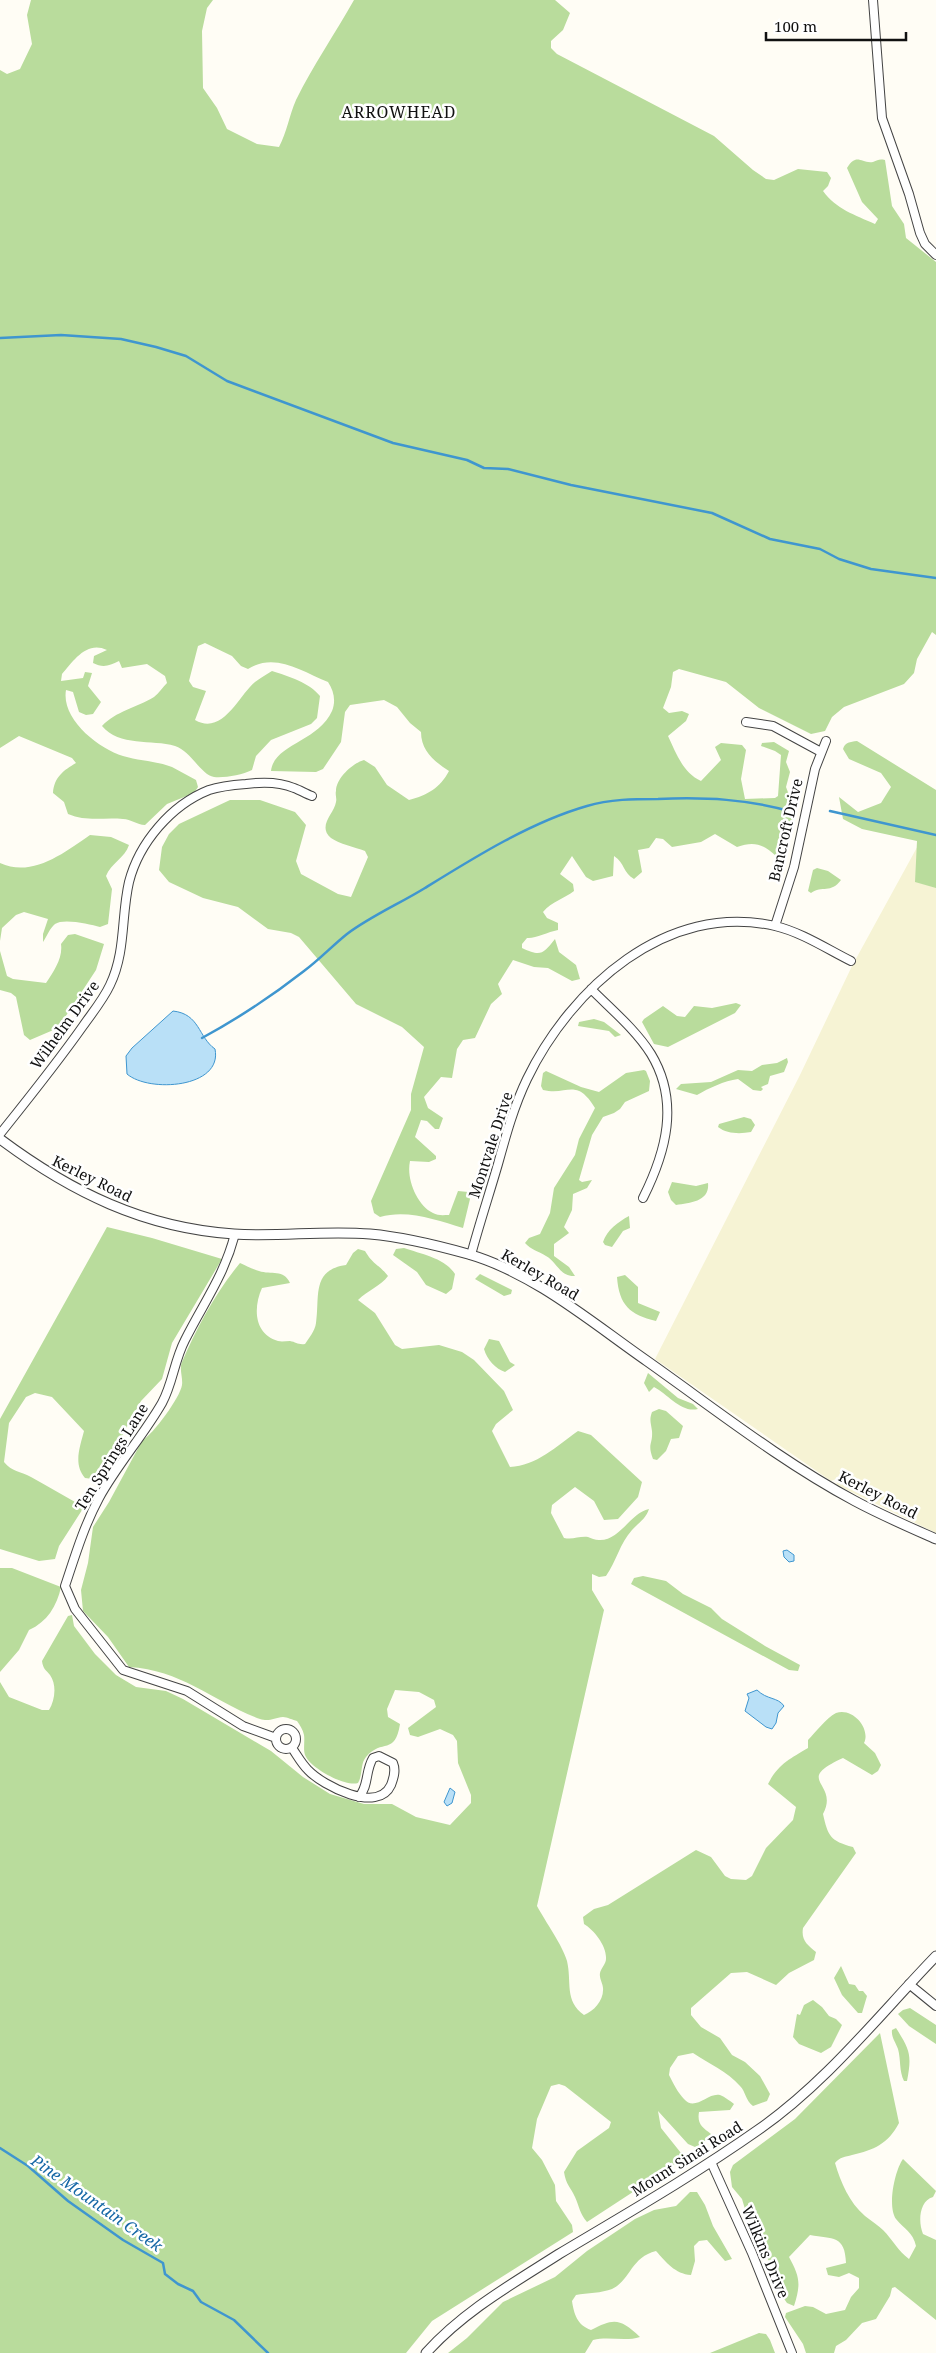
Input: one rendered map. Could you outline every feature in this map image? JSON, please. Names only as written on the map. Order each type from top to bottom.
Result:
[{"type":"street","points":[[873,0],[882,118],[909,194],[920,233],[925,244],[936,255]]},
{"type":"street","points":[[746,722],[773,726],[821,752]]},
{"type":"street","name":"Bancroft Drive","points":[[775,926],[794,867],[815,769],[826,741]]},
{"type":"street","name":"Wilhelm Drive","points":[[0,1134],[73,1041],[109,988],[121,953],[126,901],[132,872],[146,844],[162,823],[191,800],[207,791],[226,786],[257,783],[276,784],[294,788],[312,796]]},
{"type":"street","name":"Montvale Drive","points":[[471,1255],[510,1120],[527,1079],[553,1035],[591,989],[637,951],[676,933],[712,924],[733,922],[775,926],[851,960]]},
{"type":"street","points":[[591,989],[638,1038],[651,1055],[663,1090],[666,1106],[666,1140],[656,1172],[643,1198]]},
{"type":"street","name":"Kerley Road","points":[[0,1139],[53,1176],[107,1204],[156,1220],[207,1231],[235,1234],[366,1234],[418,1242],[471,1255],[513,1272],[559,1300],[762,1442],[835,1490],[936,1539]]},
{"type":"street","name":"Ten Springs Lane","points":[[235,1234],[230,1252],[213,1292],[176,1358],[162,1403],[99,1497],[85,1525],[65,1586],[74,1609],[123,1670],[187,1691],[243,1726],[276,1738]]},
{"type":"street","name":"Ten Springs Lane","points":[[281,1730],[292,1730],[297,1739],[292,1748],[282,1749],[277,1745],[276,1738],[281,1730]]},
{"type":"street","name":"Ten Springs Lane","points":[[292,1748],[308,1770],[320,1780],[359,1797],[381,1796],[387,1792],[394,1778],[395,1768],[393,1762],[379,1756],[373,1758],[366,1774],[365,1788],[359,1797]]},
{"type":"street","name":"Mount Sinai Road","points":[[426,2353],[457,2322],[507,2286],[711,2162],[760,2129],[821,2078],[936,1956]]},
{"type":"street","points":[[909,1984],[936,2006]]},
{"type":"street","name":"Wilkins Drive","points":[[711,2162],[752,2253],[792,2353]]},
{"type":"shaded area","points":[[932,820],[936,822],[936,1533],[837,1485],[836,1479],[831,1481],[655,1359],[800,1075],[852,966]]},
{"type":"green space","points":[[31,0],[213,0],[207,8],[202,31],[203,88],[217,108],[227,129],[257,144],[279,147],[296,100],[354,0],[555,0],[570,13],[563,30],[551,41],[551,48],[557,54],[714,136],[766,179],[774,180],[798,169],[827,172],[831,178],[828,186],[823,191],[828,197],[846,211],[875,224],[878,219],[862,202],[847,168],[850,163],[856,160],[873,162],[885,160],[892,206],[904,224],[906,238],[936,262],[936,635],[932,632],[917,659],[914,673],[904,684],[844,707],[832,717],[825,731],[811,734],[759,708],[726,682],[679,669],[673,672],[671,687],[663,708],[669,713],[682,711],[689,714],[686,721],[668,736],[677,756],[689,773],[701,781],[721,760],[715,747],[721,743],[742,745],[746,750],[741,779],[745,799],[775,798],[778,796],[781,755],[761,746],[762,743],[774,742],[789,751],[786,762],[790,772],[786,787],[792,803],[793,824],[777,876],[774,874],[776,856],[767,849],[753,844],[737,847],[715,834],[701,842],[672,847],[663,839],[656,838],[649,848],[638,850],[642,872],[634,879],[630,877],[614,856],[613,876],[593,881],[586,877],[572,856],[560,874],[573,884],[574,891],[550,905],[543,912],[547,918],[558,923],[558,930],[527,938],[522,944],[522,948],[541,953],[555,939],[559,952],[576,965],[580,979],[572,981],[548,968],[534,967],[513,960],[498,984],[502,994],[491,1004],[475,1038],[463,1040],[457,1049],[452,1078],[441,1077],[424,1097],[428,1108],[443,1118],[439,1129],[435,1129],[427,1121],[421,1120],[415,1137],[436,1156],[436,1159],[429,1162],[410,1161],[411,1183],[422,1204],[433,1213],[439,1215],[449,1215],[458,1191],[468,1192],[470,1199],[463,1228],[411,1215],[401,1214],[380,1217],[374,1213],[371,1201],[411,1110],[411,1094],[424,1047],[402,1027],[356,1004],[299,937],[291,933],[268,929],[238,907],[203,898],[169,882],[159,870],[162,847],[169,834],[179,824],[230,800],[260,800],[295,812],[306,825],[296,861],[301,874],[338,894],[351,897],[368,857],[365,851],[334,840],[327,834],[326,824],[335,806],[337,786],[342,776],[350,768],[364,760],[375,767],[387,785],[409,800],[433,790],[442,782],[449,771],[430,755],[423,745],[421,732],[410,723],[397,707],[384,700],[350,705],[345,712],[341,742],[323,769],[316,772],[271,771],[274,762],[280,755],[317,730],[332,711],[334,696],[330,685],[328,682],[298,669],[278,663],[258,664],[248,669],[241,666],[232,656],[205,643],[198,646],[189,681],[193,687],[206,691],[195,720],[214,723],[222,718],[230,712],[255,682],[272,671],[311,687],[320,696],[317,718],[311,724],[271,740],[256,756],[252,770],[233,776],[214,777],[205,772],[186,753],[175,746],[127,740],[109,733],[102,726],[120,713],[154,697],[167,683],[165,676],[147,664],[122,668],[119,661],[106,666],[97,665],[93,663],[94,656],[107,650],[93,648],[87,650],[81,653],[66,669],[62,674],[61,681],[83,678],[85,672],[92,673],[88,686],[101,702],[93,714],[86,715],[79,712],[73,692],[66,690],[66,701],[75,722],[93,739],[113,752],[129,758],[172,767],[196,780],[198,787],[194,793],[167,804],[145,825],[126,819],[89,819],[68,814],[64,802],[53,793],[55,783],[60,775],[76,763],[72,758],[19,736],[0,748],[0,70],[7,74],[20,69],[32,44],[27,15]]},
{"type":"green space","points":[[857,741],[936,790],[936,888],[915,882],[917,841],[862,829],[843,819],[839,797],[858,812],[881,803],[891,787],[881,773],[849,759],[843,749],[848,743]]},
{"type":"green space","points":[[90,835],[111,837],[129,845],[106,876],[112,889],[108,924],[100,927],[77,922],[59,922],[55,924],[43,942],[43,934],[48,919],[24,912],[16,915],[2,928],[0,941],[0,863],[12,867],[36,865],[59,856]]},
{"type":"green space","points":[[817,868],[828,871],[841,880],[834,887],[811,893],[808,891],[813,870]]},
{"type":"green space","points":[[75,934],[104,944],[96,970],[58,1028],[30,1040],[24,1035],[16,997],[11,993],[0,990],[0,951],[7,976],[13,979],[46,983],[55,969],[61,954],[61,944],[68,935]]},
{"type":"green space","points":[[736,1003],[741,1005],[735,1013],[668,1047],[654,1044],[642,1022],[663,1006],[677,1016],[685,1017],[694,1006],[712,1008]]},
{"type":"green space","points":[[594,1019],[604,1022],[621,1035],[615,1037],[609,1031],[578,1026],[579,1022]]},
{"type":"green space","points":[[787,1058],[788,1062],[784,1072],[770,1076],[768,1084],[761,1087],[763,1089],[761,1091],[753,1090],[738,1079],[727,1081],[697,1095],[676,1089],[681,1084],[711,1082],[738,1070],[752,1071],[762,1065],[777,1063]]},
{"type":"green space","points":[[644,1070],[650,1081],[649,1091],[625,1102],[620,1109],[603,1117],[592,1135],[579,1180],[582,1182],[592,1180],[587,1188],[573,1194],[572,1210],[564,1227],[569,1233],[554,1244],[554,1256],[569,1267],[575,1276],[570,1276],[562,1272],[550,1259],[525,1243],[529,1238],[540,1234],[550,1213],[554,1188],[575,1155],[579,1139],[595,1108],[577,1090],[543,1090],[541,1086],[543,1073],[546,1071],[581,1087],[599,1092],[626,1073]]},
{"type":"green space","points":[[744,1117],[751,1119],[755,1125],[751,1132],[734,1133],[718,1127],[719,1124]]},
{"type":"green space","points":[[672,1182],[696,1186],[708,1183],[708,1189],[706,1194],[698,1200],[676,1205],[671,1200],[668,1192]]},
{"type":"green space","points":[[629,1216],[630,1228],[623,1231],[612,1247],[605,1245],[603,1242],[610,1230]]},
{"type":"green space","points":[[107,1227],[222,1259],[172,1343],[162,1379],[141,1401],[100,1476],[93,1479],[85,1478],[81,1473],[78,1455],[84,1431],[52,1397],[35,1393],[26,1397],[9,1423],[4,1462],[13,1470],[31,1477],[84,1507],[59,1546],[55,1559],[39,1561],[0,1549],[0,1419]]},
{"type":"green space","points":[[404,1248],[439,1260],[451,1269],[455,1274],[452,1289],[446,1294],[426,1285],[417,1272],[393,1255],[396,1249]]},
{"type":"green space","points":[[358,1249],[365,1251],[371,1260],[388,1276],[382,1283],[358,1300],[375,1313],[395,1345],[402,1349],[439,1345],[462,1352],[474,1360],[504,1391],[513,1410],[496,1424],[492,1431],[510,1467],[520,1466],[537,1459],[578,1431],[591,1435],[642,1482],[638,1497],[618,1519],[604,1520],[594,1501],[575,1487],[552,1505],[551,1513],[564,1538],[588,1537],[599,1540],[613,1536],[636,1516],[649,1509],[644,1518],[628,1535],[606,1576],[599,1577],[592,1574],[592,1590],[604,1610],[537,1906],[565,1955],[571,1997],[578,2010],[584,2015],[595,2008],[600,2001],[603,1988],[600,1973],[606,1959],[602,1944],[596,1934],[584,1924],[583,1917],[594,1909],[608,1905],[696,1850],[711,1857],[725,1876],[731,1879],[746,1880],[752,1876],[766,1848],[793,1820],[796,1807],[768,1784],[780,1767],[808,1748],[808,1740],[832,1715],[842,1712],[849,1713],[859,1720],[865,1732],[864,1743],[875,1753],[881,1765],[878,1771],[872,1775],[843,1758],[828,1766],[821,1772],[819,1777],[826,1795],[827,1803],[823,1814],[829,1833],[835,1840],[853,1847],[856,1853],[803,1928],[805,1942],[816,1952],[814,1960],[789,1973],[776,1985],[747,1972],[731,1973],[691,2008],[691,2015],[701,2027],[720,2038],[732,2055],[745,2062],[760,2076],[770,2094],[767,2101],[753,2106],[740,2086],[724,2072],[693,2053],[678,2056],[670,2068],[669,2075],[684,2099],[688,2102],[697,2103],[711,2096],[720,2095],[734,2104],[730,2110],[699,2112],[701,2125],[711,2134],[702,2144],[695,2147],[688,2144],[658,2111],[661,2128],[685,2158],[587,2222],[567,2183],[564,2172],[577,2151],[609,2128],[611,2122],[565,2086],[559,2084],[551,2086],[537,2119],[532,2148],[542,2160],[555,2185],[556,2201],[572,2225],[573,2232],[432,2321],[406,2353],[0,2353],[0,1682],[9,1697],[42,1710],[49,1710],[54,1697],[54,1683],[44,1668],[42,1661],[68,1616],[72,1615],[74,1626],[95,1654],[116,1675],[136,1687],[166,1691],[183,1699],[271,1751],[303,1777],[330,1794],[364,1804],[392,1804],[416,1817],[450,1825],[471,1803],[471,1795],[458,1763],[457,1741],[453,1735],[440,1729],[418,1737],[410,1735],[408,1728],[436,1707],[434,1700],[419,1692],[395,1690],[387,1709],[388,1717],[400,1724],[395,1740],[377,1748],[366,1757],[358,1783],[345,1782],[321,1771],[308,1760],[304,1753],[304,1733],[297,1721],[283,1717],[263,1720],[243,1712],[181,1680],[148,1669],[129,1667],[108,1637],[83,1611],[81,1590],[88,1563],[93,1527],[109,1502],[142,1441],[159,1424],[180,1391],[182,1385],[182,1362],[208,1310],[231,1274],[240,1263],[259,1271],[277,1273],[284,1276],[290,1283],[262,1288],[257,1304],[260,1326],[270,1338],[305,1344],[315,1326],[319,1286],[322,1279],[335,1268],[346,1265],[353,1253]]},
{"type":"green space","points":[[480,1274],[512,1290],[511,1294],[504,1296],[475,1279]]},
{"type":"green space","points":[[625,1275],[638,1287],[638,1303],[660,1312],[656,1321],[639,1316],[623,1302],[617,1277]]},
{"type":"green space","points":[[489,1339],[499,1341],[510,1362],[515,1365],[505,1372],[492,1364],[484,1349]]},
{"type":"green space","points":[[648,1373],[678,1398],[693,1404],[698,1409],[692,1410],[681,1406],[654,1387],[649,1392],[644,1383]]},
{"type":"green space","points":[[659,1409],[666,1411],[683,1426],[679,1438],[671,1439],[666,1451],[657,1460],[653,1459],[650,1450],[652,1431],[650,1419],[652,1412]]},
{"type":"green space","points":[[0,1568],[12,1568],[61,1587],[57,1601],[50,1613],[41,1623],[29,1630],[19,1650],[0,1672]]},
{"type":"green space","points":[[643,1576],[666,1581],[683,1594],[711,1608],[722,1619],[800,1665],[798,1671],[789,1670],[631,1584],[634,1578]]},
{"type":"green space","points":[[841,1966],[849,1984],[855,1985],[859,1991],[863,1991],[867,1996],[862,2013],[858,2013],[842,1995],[834,1978]]},
{"type":"green space","points":[[813,2000],[829,2016],[836,2019],[842,2025],[831,2047],[821,2053],[799,2044],[793,2037],[797,2014],[800,2015],[804,2005]]},
{"type":"green space","points":[[910,2008],[936,2025],[936,2044],[909,2026],[898,2014]]},
{"type":"green space","points":[[896,2028],[909,2053],[907,2081],[904,2081],[902,2077],[898,2049],[892,2035],[892,2030]]},
{"type":"green space","points":[[880,2033],[899,2123],[890,2136],[880,2145],[867,2151],[843,2157],[835,2163],[843,2185],[854,2205],[883,2230],[909,2259],[916,2246],[915,2241],[896,2219],[892,2206],[895,2179],[903,2159],[936,2191],[933,2197],[928,2199],[922,2207],[920,2224],[923,2234],[936,2240],[936,2320],[895,2287],[892,2288],[890,2296],[876,2319],[862,2323],[846,2340],[836,2346],[834,2353],[806,2353],[803,2344],[785,2317],[786,2313],[805,2306],[813,2307],[826,2314],[845,2310],[851,2297],[859,2288],[859,2278],[849,2273],[839,2277],[828,2275],[826,2268],[846,2263],[843,2247],[831,2238],[810,2235],[789,2257],[797,2275],[798,2292],[794,2306],[787,2303],[780,2293],[777,2276],[750,2226],[742,2199],[732,2187],[730,2172],[733,2165],[795,2119]]},
{"type":"green space","points":[[690,2192],[697,2192],[705,2205],[713,2226],[732,2259],[725,2261],[707,2240],[699,2241],[694,2246],[695,2261],[691,2275],[676,2270],[656,2251],[641,2258],[623,2281],[612,2289],[576,2295],[572,2301],[579,2322],[586,2328],[591,2330],[606,2323],[617,2322],[627,2326],[640,2337],[593,2340],[585,2353],[448,2353],[467,2338],[503,2302],[555,2277],[587,2251],[635,2219],[654,2210],[676,2206]]},
{"type":"green space","points":[[759,2333],[766,2334],[775,2353],[710,2353]]},
{"type":"water","points":[[173,1011],[182,1013],[194,1021],[209,1044],[215,1049],[214,1062],[208,1072],[196,1079],[167,1085],[151,1084],[137,1080],[127,1074],[126,1056],[132,1048]]},
{"type":"water","points":[[787,1550],[794,1555],[794,1561],[789,1562],[784,1557],[783,1551]]},
{"type":"water","points":[[757,1690],[779,1701],[784,1706],[778,1713],[776,1723],[772,1729],[766,1727],[745,1711],[749,1698],[747,1694]]},
{"type":"water","points":[[450,1788],[455,1792],[452,1803],[447,1806],[444,1802]]},
{"type":"waterway","points":[[0,338],[61,335],[121,339],[156,347],[186,356],[227,381],[393,443],[467,460],[484,468],[508,469],[571,485],[712,513],[770,539],[820,549],[839,559],[871,569],[936,578]]},
{"type":"waterway","points":[[202,1038],[241,1015],[310,967],[347,934],[366,921],[504,841],[545,821],[596,804],[631,799],[693,798],[726,800],[760,804],[793,812]]},
{"type":"waterway","points":[[830,811],[936,835]]},
{"type":"waterway","name":"Pine Mountain Creek","points":[[0,2148],[28,2166],[68,2201],[123,2240],[163,2263],[165,2274],[178,2284],[193,2291],[201,2302],[234,2320],[268,2353]]},
{"type":"district","name":"ARROWHEAD","points":[[399,112]]}]
